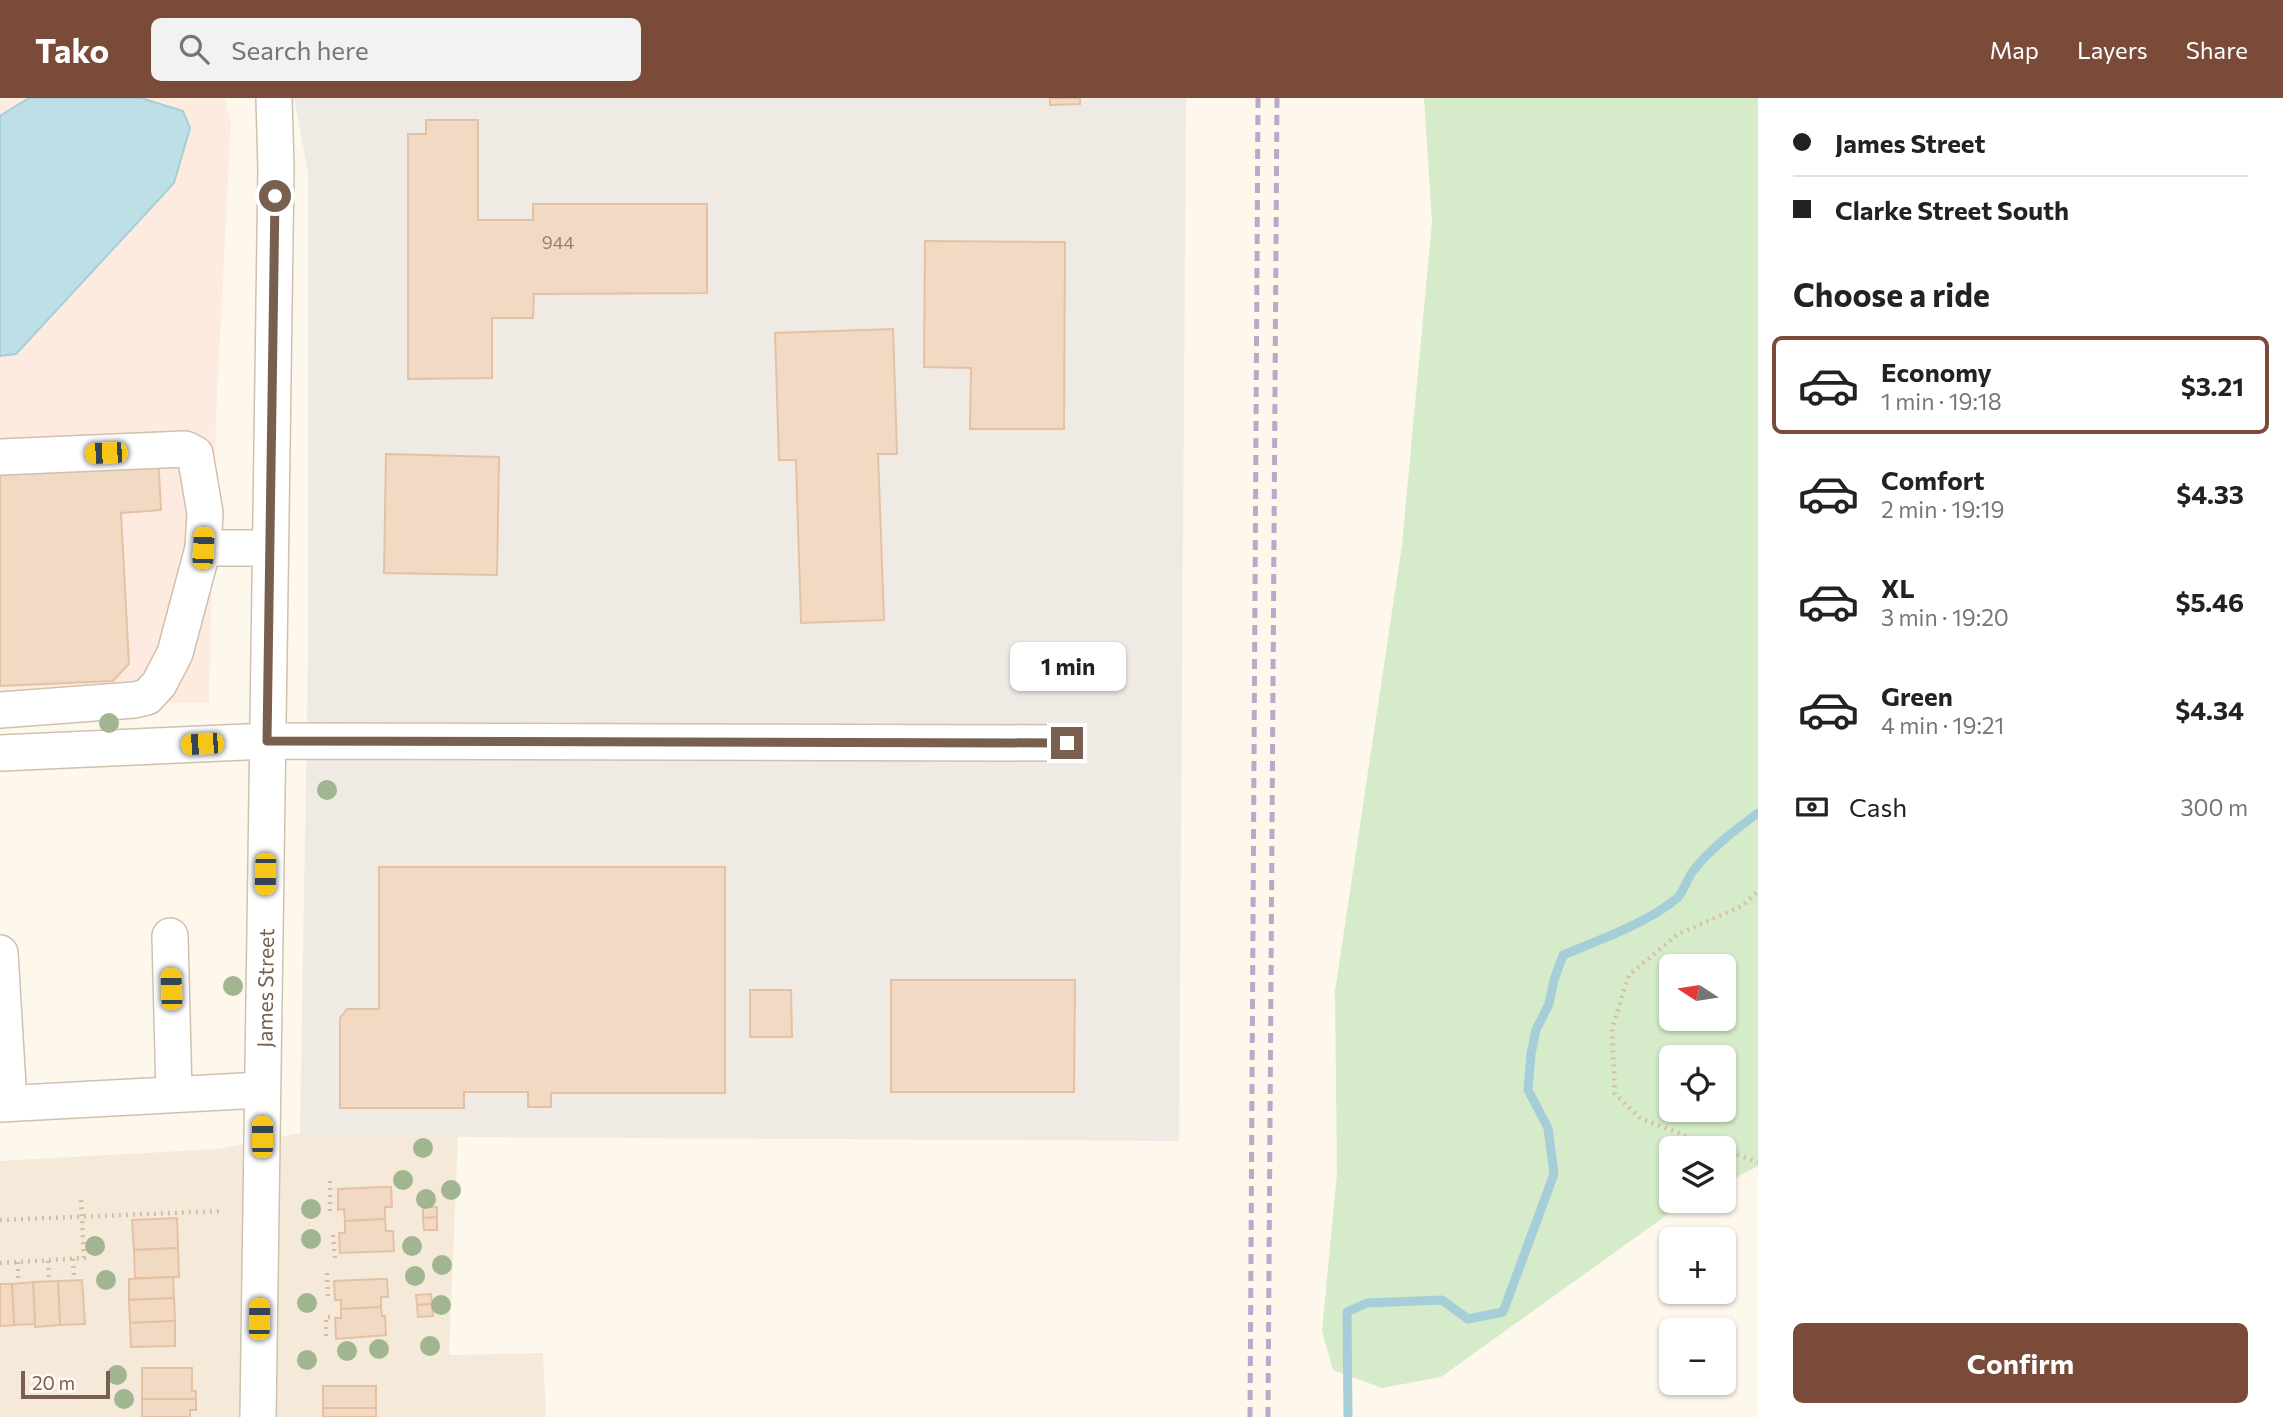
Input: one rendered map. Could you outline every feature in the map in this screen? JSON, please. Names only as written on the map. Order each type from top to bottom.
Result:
[{"type":"street","name":"James Street","points":[[258,1417],[276,169],[274,98]]},
{"type":"street","points":[[0,457],[185,449],[195,454],[205,513],[203,548],[175,653],[159,684],[147,697],[0,710]]},
{"type":"street","points":[[203,548],[270,548]]},
{"type":"street","points":[[147,697],[149,746]]},
{"type":"street","points":[[0,753],[267,741],[1067,743]]},
{"type":"street","points":[[170,936],[174,1094]]},
{"type":"street","points":[[0,953],[4,1103],[262,1090]]},
{"type":"path","points":[[1686,1136],[1641,1119],[1615,1094],[1612,1028],[1629,975],[1678,934],[1742,906],[1758,891]]},
{"type":"path","points":[[1736,1154],[1758,1162]]},
{"type":"path","points":[[330,1181],[330,1212]]},
{"type":"path","points":[[0,1263],[84,1258],[81,1199]]},
{"type":"path","points":[[0,1220],[222,1211]]},
{"type":"path","points":[[333,1235],[335,1259]]},
{"type":"path","points":[[73,1259],[74,1278]]},
{"type":"path","points":[[48,1261],[49,1280]]},
{"type":"path","points":[[18,1262],[18,1282]]},
{"type":"path","points":[[327,1273],[328,1297]]},
{"type":"path","points":[[326,1336],[326,1317],[332,1317]]},
{"type":"shaded area","points":[[0,98],[224,98],[231,121],[216,416],[209,703],[0,702]]},
{"type":"shaded area","points":[[294,98],[1186,98],[1179,1141],[458,1137],[300,1133],[308,658],[308,172]]},
{"type":"shaded area","points":[[300,1133],[458,1137],[449,1355],[543,1353],[546,1417],[0,1417],[0,1161],[218,1149]]},
{"type":"green space","points":[[1424,98],[1758,98],[1758,1166],[1736,1178],[1736,1136],[1659,1136],[1659,1213],[1670,1213],[1441,1377],[1382,1388],[1333,1370],[1322,1331],[1337,1174],[1335,991],[1402,545],[1432,222]]},
{"type":"water","points":[[29,98],[141,98],[183,111],[190,128],[174,183],[16,354],[0,356],[0,116]]},
{"type":"building","points":[[1050,98],[1080,98],[1080,104],[1050,105]]},
{"type":"building","points":[[426,120],[478,120],[478,220],[533,220],[533,204],[707,204],[707,293],[534,294],[533,318],[492,318],[492,378],[408,379],[408,134],[426,134]]},
{"type":"building","points":[[925,241],[1065,242],[1064,429],[970,429],[971,368],[924,367]]},
{"type":"building","points":[[893,329],[897,454],[878,454],[884,620],[801,623],[796,460],[779,460],[775,333]]},
{"type":"building","points":[[386,454],[499,457],[497,575],[384,573]]},
{"type":"building","points":[[158,455],[161,510],[121,513],[129,664],[113,681],[0,686],[0,463]]},
{"type":"building","points":[[379,867],[725,867],[725,1093],[551,1093],[551,1107],[528,1107],[528,1092],[464,1092],[464,1108],[340,1108],[340,1018],[347,1009],[379,1009]]},
{"type":"building","points":[[891,980],[1075,980],[1074,1092],[891,1092]]},
{"type":"building","points":[[750,990],[791,990],[792,1037],[750,1037]]},
{"type":"building","points":[[391,1187],[392,1207],[385,1207],[385,1219],[345,1221],[344,1209],[338,1210],[338,1189]]},
{"type":"building","points":[[423,1207],[437,1207],[437,1217],[423,1218]]},
{"type":"building","points":[[437,1217],[437,1230],[424,1230],[423,1218]]},
{"type":"building","points":[[177,1218],[178,1248],[134,1250],[132,1220]]},
{"type":"building","points":[[385,1219],[386,1231],[393,1231],[394,1251],[340,1253],[339,1233],[345,1233],[345,1221]]},
{"type":"building","points":[[178,1248],[179,1277],[135,1278],[134,1250]]},
{"type":"building","points":[[173,1277],[174,1298],[129,1300],[129,1279]]},
{"type":"building","points":[[387,1279],[388,1297],[381,1297],[381,1307],[341,1309],[341,1300],[335,1300],[334,1281]]},
{"type":"building","points":[[82,1280],[85,1324],[60,1325],[58,1281]]},
{"type":"building","points":[[58,1281],[60,1325],[35,1327],[33,1282]]},
{"type":"building","points":[[33,1282],[35,1324],[14,1325],[12,1284]]},
{"type":"building","points":[[0,1284],[12,1284],[14,1325],[0,1326]]},
{"type":"building","points":[[431,1294],[432,1304],[417,1305],[416,1295]]},
{"type":"building","points":[[174,1298],[175,1321],[130,1323],[129,1300]]},
{"type":"building","points":[[432,1304],[433,1316],[418,1317],[417,1305]]},
{"type":"building","points":[[381,1307],[382,1316],[385,1316],[386,1335],[336,1339],[335,1318],[341,1318],[341,1309]]},
{"type":"building","points":[[175,1321],[175,1346],[131,1347],[130,1323]]},
{"type":"building","points":[[142,1368],[192,1368],[192,1391],[196,1391],[196,1399],[142,1399]]},
{"type":"building","points":[[323,1386],[376,1386],[376,1408],[323,1408]]},
{"type":"building","points":[[142,1399],[196,1399],[196,1410],[190,1410],[190,1417],[142,1417]]},
{"type":"building","points":[[323,1408],[376,1408],[376,1417],[323,1417]]},
{"type":"waterway","points":[[1348,1417],[1347,1312],[1367,1303],[1442,1300],[1468,1319],[1503,1312],[1554,1174],[1548,1128],[1528,1090],[1536,1030],[1549,1004],[1563,955],[1621,931],[1664,908],[1679,896],[1693,871],[1707,855],[1758,813]]},
{"type":"railway","points":[[1250,1417],[1258,98]]},
{"type":"railway","points":[[1268,1417],[1277,98]]},
{"type":"route","points":[[275,196],[267,741],[1067,743]]}]
